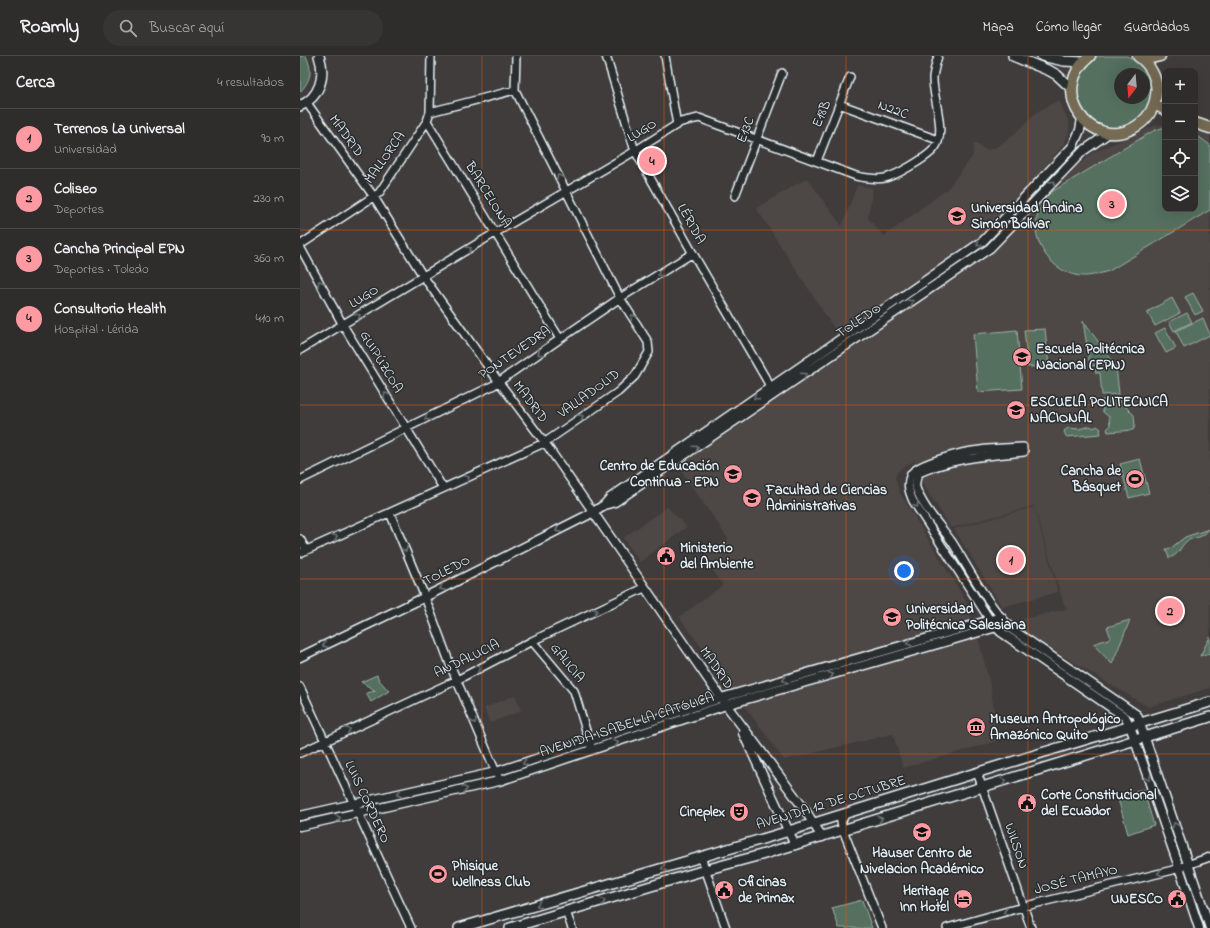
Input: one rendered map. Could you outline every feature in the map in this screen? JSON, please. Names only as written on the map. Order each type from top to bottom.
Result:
[{"type":"main road","points":[[303,104],[315,94],[321,83],[321,56]]},
{"type":"main road","points":[[1013,56],[1050,71],[1057,75],[1072,89]]},
{"type":"main road","points":[[1042,56],[1064,61],[1087,59]]},
{"type":"main road","points":[[1141,58],[1160,56]]},
{"type":"main road","points":[[1087,59],[1075,74],[1072,89],[1074,105],[1082,119],[1094,128],[1109,133],[1120,133],[1132,129],[1142,123],[1150,115],[1155,104],[1157,92],[1156,81],[1151,69],[1141,58]]},
{"type":"main road","points":[[1155,104],[1162,108]]},
{"type":"main road","points":[[1198,124],[1210,128]]},
{"type":"main road","name":"AVENIDA 12 DE OCTUBRE","points":[[459,928],[790,831],[977,772],[1210,702]]},
{"type":"main road","name":"AVENIDA 12 DE OCTUBRE","points":[[510,928],[822,837],[1210,717]]},
{"type":"street","points":[[427,121],[430,112],[431,56]]},
{"type":"street","name":"VALLADOLID","points":[[303,551],[544,443],[618,392],[635,376],[649,352],[648,342],[620,298],[515,90],[516,56]]},
{"type":"street","name":"LÉRIDA","points":[[606,56],[635,151],[773,391]]},
{"type":"street","points":[[665,56],[677,125]]},
{"type":"street","points":[[938,56],[933,78],[939,126],[938,140]]},
{"type":"street","name":"E13C","points":[[735,196],[782,73]]},
{"type":"street","name":"E18B","points":[[817,161],[850,77]]},
{"type":"street","points":[[430,112],[515,90]]},
{"type":"street","name":"MADRID","points":[[303,104],[374,197],[423,276],[544,443],[721,698],[814,823],[822,837]]},
{"type":"street","name":"N22C","points":[[840,104],[938,140]]},
{"type":"street","name":"LUGO","points":[[300,350],[496,232],[677,125],[690,119],[699,118],[856,176],[874,180],[894,176],[912,165],[934,150],[938,140]]},
{"type":"street","name":"TOLEDO","points":[[773,391],[983,241],[1073,146],[1080,130],[1082,119]]},
{"type":"street","name":"MALLORCA","points":[[300,246],[379,193],[427,121]]},
{"type":"street","name":"BARCELONA","points":[[427,121],[560,338]]},
{"type":"street","name":"TOLEDO","points":[[300,657],[425,597],[604,505],[610,498],[990,248],[1083,151],[1109,133]]},
{"type":"street","name":"GUIPÚZCOA","points":[[300,246],[343,325],[443,488]]},
{"type":"street","name":"PONTEVEDRA","points":[[300,480],[499,382],[560,338],[620,298],[693,253]]},
{"type":"street","points":[[1020,450],[968,458],[939,466],[919,473],[908,489],[913,501],[993,623],[1001,632],[1125,717],[1130,726],[1179,867],[1198,928]]},
{"type":"street","points":[[912,482],[925,505],[952,542],[988,600],[1010,628],[1137,714],[1210,928]]},
{"type":"street","points":[[390,513],[499,781]]},
{"type":"street","points":[[300,539],[303,551]]},
{"type":"street","name":"ANDALUCIA","points":[[300,753],[457,680],[532,641],[644,588]]},
{"type":"street","name":"AVENIDA ISABEL LA CATÓLICA","points":[[300,826],[359,814],[499,781],[726,705],[993,623],[1001,617]]},
{"type":"street","name":"AVENIDA ISABEL LA CATÓLICA","points":[[300,816],[496,772],[721,698],[993,623],[1007,624]]},
{"type":"street","name":"GALICIA","points":[[532,641],[574,691],[592,751]]},
{"type":"street","name":"LUIS CORDERO","points":[[300,687],[411,928]]},
{"type":"street","name":"MADRID","points":[[735,716],[790,831],[795,845]]},
{"type":"street","name":"WILSON","points":[[977,772],[1031,928]]},
{"type":"street","points":[[846,813],[842,822],[843,830],[882,928]]},
{"type":"street","points":[[701,857],[726,928]]},
{"type":"street","name":"JOSÉ TAMAYO","points":[[947,928],[1179,867],[1210,857]]},
{"type":"street","points":[[566,912],[572,928]]},
{"type":"shaded area","name":"Universidad Andina Simón Bolívar","points":[[1059,100],[1069,122],[1069,132],[1064,144],[983,238],[839,336],[756,208],[807,178],[842,226],[857,185],[873,188],[868,218],[884,236],[947,189],[972,157],[974,143],[987,150],[996,147],[1010,138],[1038,111]]},
{"type":"shaded area","name":"Escuela Politécnica Nacional (EPN)","points":[[1162,124],[1162,212],[1198,212],[1198,130],[1210,135],[1210,688],[1148,707],[1028,635],[1018,620],[1067,609],[1063,602],[1034,506],[951,528],[922,483],[915,461],[901,468],[895,477],[900,493],[966,601],[979,641],[991,688],[998,741],[903,768],[893,734],[784,760],[679,617],[723,585],[716,576],[706,552],[728,539],[675,462],[990,253],[1057,183],[1092,153],[1156,125]]},
{"type":"shaded area","points":[[667,507],[687,527],[640,562],[623,538]]},
{"type":"shaded area","points":[[1034,507],[1058,592],[1002,607],[954,529]]},
{"type":"shaded area","points":[[515,695],[521,711],[490,723],[484,708]]},
{"type":"green space","points":[[300,56],[306,56],[310,66],[310,75],[307,83],[300,92]]},
{"type":"green space","points":[[1099,56],[1127,56],[1135,60],[1144,68],[1114,68],[1114,104],[1149,104],[1144,114],[1134,123],[1122,128],[1108,129],[1096,125],[1078,106],[1077,80],[1090,60]]},
{"type":"green space","points":[[1150,83],[1152,91],[1150,102]]},
{"type":"green space","points":[[1162,128],[1162,212],[1198,212],[1198,136],[1210,145],[1210,210],[1109,271],[1084,276],[1075,275],[1053,263],[1047,257],[1039,242],[1036,226],[1038,213],[1048,194],[1153,131]]},
{"type":"green space","points":[[1193,293],[1203,311],[1195,315],[1185,297]]},
{"type":"green space","points":[[1172,298],[1180,313],[1155,326],[1147,312]]},
{"type":"green space","points":[[1187,313],[1192,322],[1174,331],[1169,322]]},
{"type":"green space","points":[[1203,318],[1210,335],[1184,348],[1176,331]]},
{"type":"green space","points":[[1083,321],[1114,363],[1090,366]]},
{"type":"green space","points":[[1165,328],[1176,348],[1166,353],[1155,333]]},
{"type":"green space","points":[[1045,329],[1049,366],[1028,367],[1024,330]]},
{"type":"green space","points":[[1017,330],[1022,389],[978,392],[973,334]]},
{"type":"green space","points":[[1116,366],[1119,394],[1102,395],[1100,373],[1096,373],[1095,369]]},
{"type":"green space","points":[[1119,398],[1120,401],[1134,415],[1135,426],[1133,430],[1108,432],[1107,429],[1110,426],[1109,417],[1103,412],[1102,400]]},
{"type":"green space","points":[[1090,426],[1094,428],[1097,426],[1101,429],[1101,434],[1066,437],[1064,431],[1068,428],[1079,429]]},
{"type":"green space","name":"Cancha de Básquet","points":[[1140,459],[1149,493],[1129,498],[1120,464]]},
{"type":"green space","points":[[1209,529],[1203,535],[1184,543],[1176,554],[1169,558],[1166,549],[1171,548],[1185,537]]},
{"type":"green space","points":[[1130,620],[1112,664],[1093,644],[1111,638],[1107,627]]},
{"type":"green space","points":[[1210,637],[1210,653],[1200,656]]},
{"type":"green space","points":[[377,675],[379,680],[389,691],[371,702],[366,693],[376,691],[361,682]]},
{"type":"green space","points":[[1143,789],[1154,825],[1128,834],[1118,799]]},
{"type":"green space","points":[[862,900],[872,928],[839,928],[832,908]]},
{"type":"place","name":"Consultorio Health","points":[[652,161]]},
{"type":"place","name":"Cancha Principal EPN","points":[[1112,204]]},
{"type":"place","name":"Universidad Andina Simón Bolívar","points":[[957,216]]},
{"type":"place","name":"Escuela Politécnica Nacional (EPN)","points":[[1022,357]]},
{"type":"place","name":"ESCUELA POLITECNICA NACIONAL","points":[[1016,410]]},
{"type":"place","name":"Centro de Educación Continua - EPN","points":[[733,474]]},
{"type":"place","name":"Cancha de Básquet","points":[[1135,479]]},
{"type":"place","name":"Facultad de Ciencias Administrativas","points":[[752,498]]},
{"type":"place","name":"Ministerio del Ambiente","points":[[666,556]]},
{"type":"place","name":"Terrenos La Universal","points":[[1011,560]]},
{"type":"place","name":"Coliseo","points":[[1170,611]]},
{"type":"place","name":"Universidad Politécnica Salesiana","points":[[892,617]]},
{"type":"place","name":"Museum Antropológico Amazónico Quito","points":[[976,727]]},
{"type":"place","name":"Corte Constitucional del Ecuador","points":[[1027,803]]},
{"type":"place","name":"Cineplex","points":[[739,812]]},
{"type":"place","name":"Hauser Centro de Nivelacion Académico","points":[[922,832]]},
{"type":"place","name":"Phisique Wellness Club","points":[[438,874]]},
{"type":"place","name":"Oficinas de Primax","points":[[724,890]]},
{"type":"place","name":"Heritage Inn Hotel","points":[[963,899]]},
{"type":"place","name":"UNESCO","points":[[1177,899]]}]
